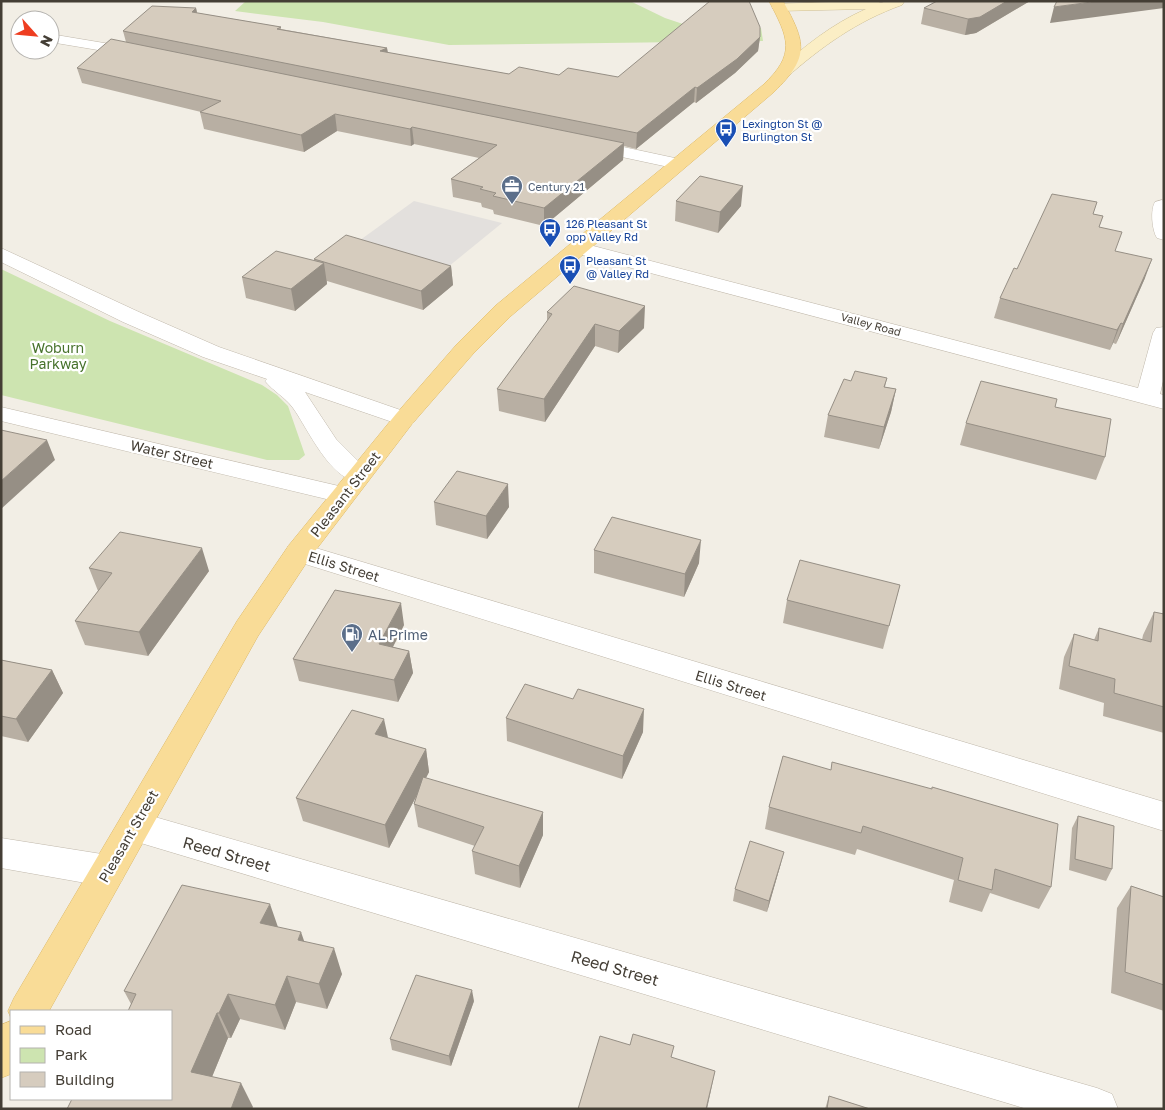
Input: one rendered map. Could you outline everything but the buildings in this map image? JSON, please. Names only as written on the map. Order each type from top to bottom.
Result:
[{"type":"main road","name":"Pleasant Street","points":[[29,1010],[247,629],[298,552],[404,419],[474,340],[503,311],[781,75],[792,60],[794,50],[792,39],[779,7]]},
{"type":"main road","points":[[1,1058],[10,1043]]},
{"type":"street","points":[[779,7],[840,7],[897,1]]},
{"type":"street","points":[[781,75],[817,43],[832,33],[864,15],[897,1]]},
{"type":"street","points":[[779,7],[820,19],[853,18],[864,15]]},
{"type":"street","points":[[60,40],[158,56]]},
{"type":"street","points":[[575,142],[678,164]]},
{"type":"street","points":[[1162,206],[1164,234]]},
{"type":"street","name":"Valley Road","points":[[578,248],[1156,400]]},
{"type":"street","points":[[1,254],[131,317],[258,370],[404,419]]},
{"type":"street","points":[[1156,400],[1164,333]]},
{"type":"street","points":[[258,370],[294,393],[311,416],[351,485]]},
{"type":"street","name":"Water Street","points":[[1,414],[351,485]]},
{"type":"street","name":"Ellis Street","points":[[298,552],[1164,817]]},
{"type":"street","name":"Reed Street","points":[[134,826],[1097,1109]]},
{"type":"street","points":[[1,853],[108,871]]},
{"type":"green space","points":[[246,1],[630,1],[665,18],[698,29],[761,28],[763,41],[449,45],[323,22],[235,11]]},
{"type":"green space","name":"Woburn Parkway","points":[[1,269],[110,321],[262,385],[277,395],[288,406],[305,455],[299,460],[267,460],[1,395]]},
{"type":"shaded area","points":[[414,201],[502,223],[443,271],[352,246]]},
{"type":"place","name":"Lexington St @ Burlington St","points":[[726,148]]},
{"type":"place","name":"Century 21","points":[[512,205]]},
{"type":"place","name":"126 Pleasant St opp Valley Rd","points":[[550,248]]},
{"type":"place","name":"Pleasant St @ Valley Rd","points":[[570,285]]},
{"type":"place","name":"AL Prime","points":[[352,653]]}]
